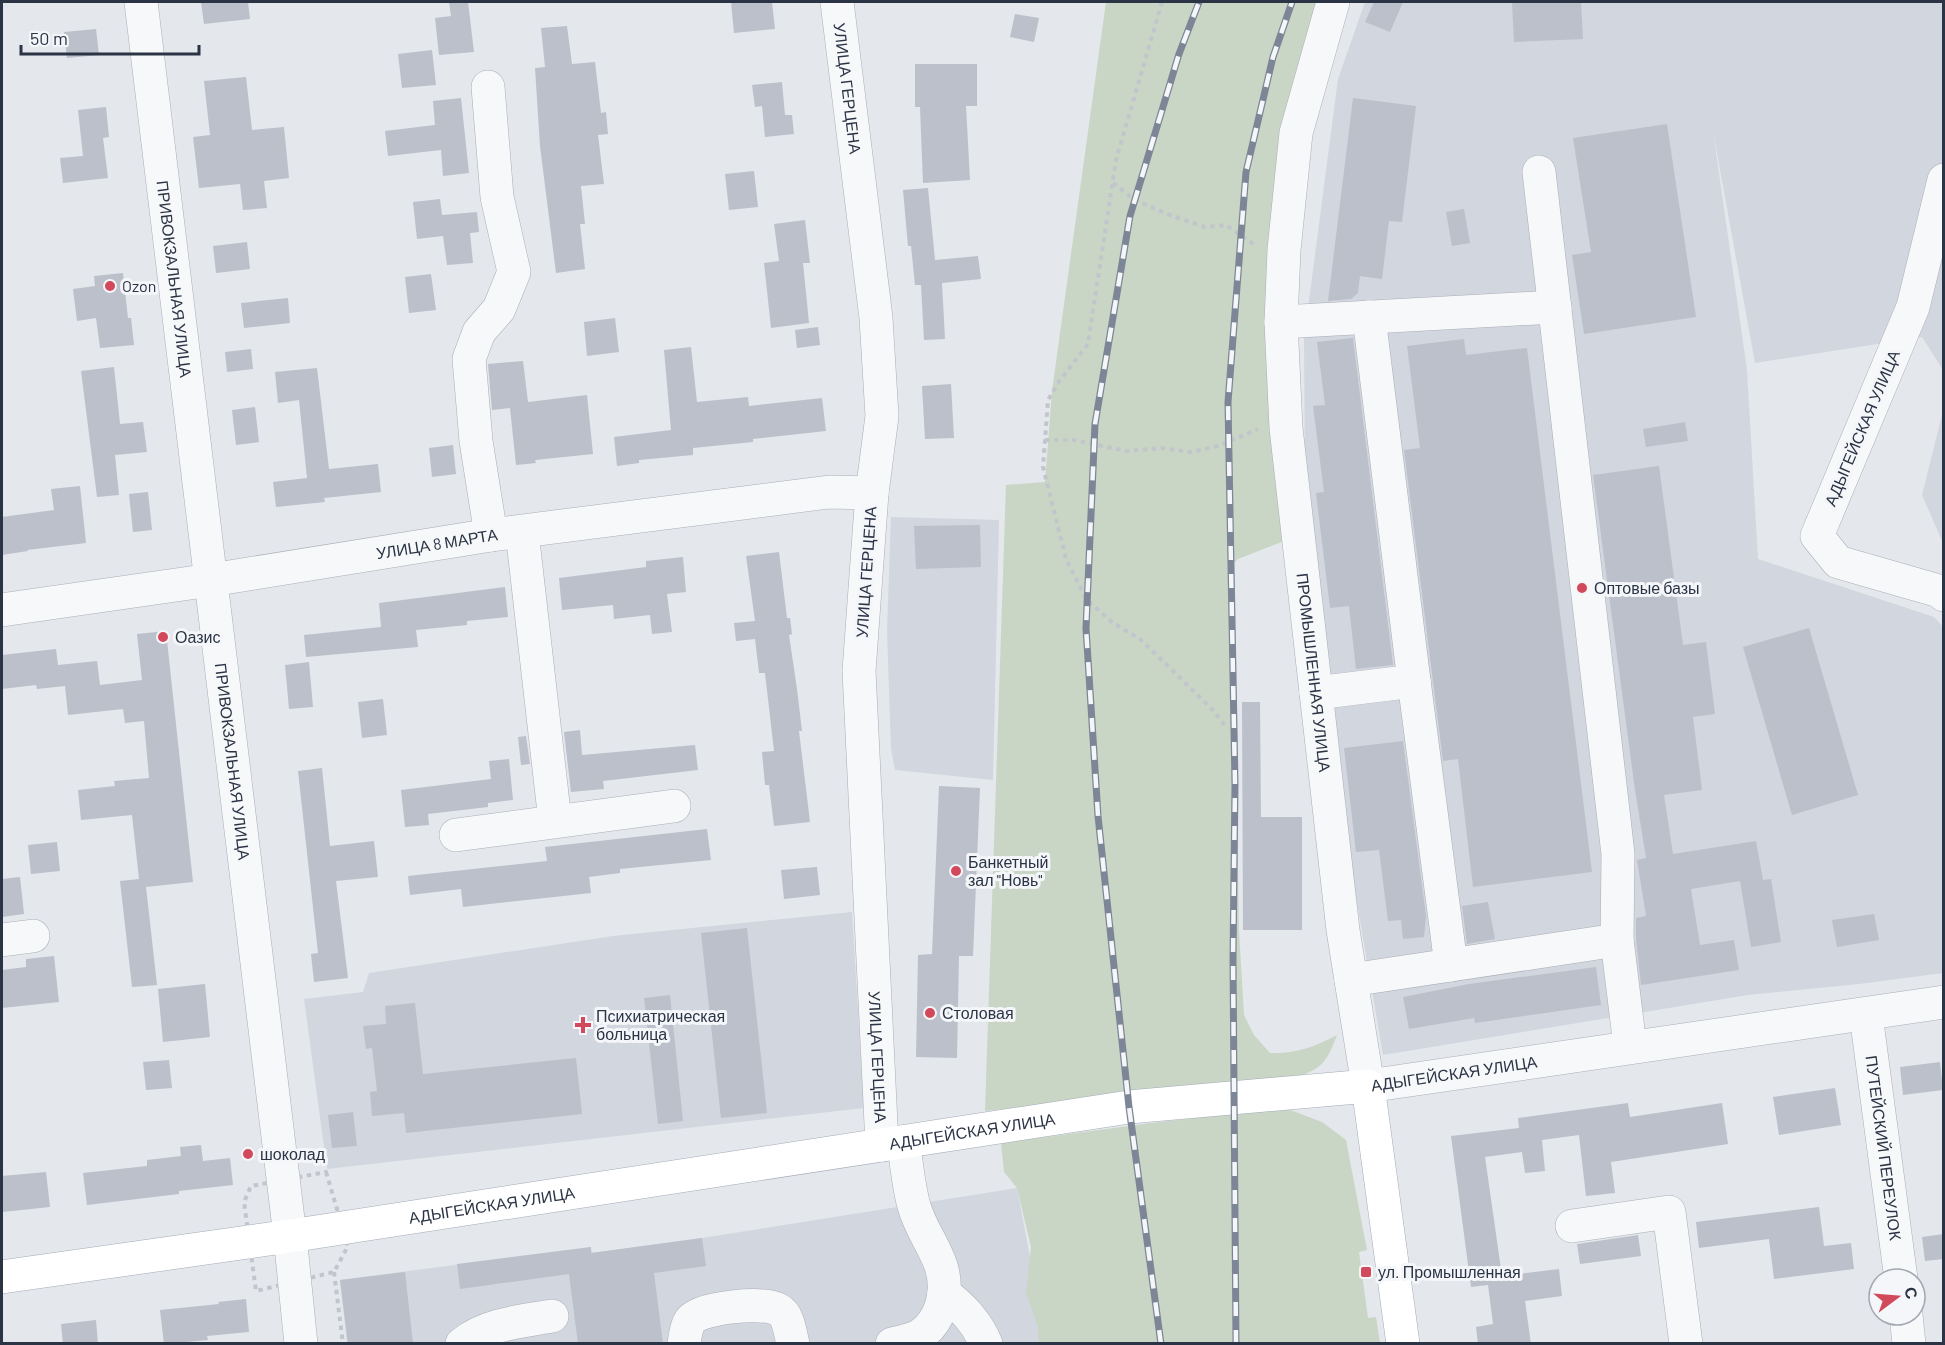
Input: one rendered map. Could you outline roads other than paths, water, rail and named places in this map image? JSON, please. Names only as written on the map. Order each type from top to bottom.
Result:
[{"type":"main road","name":"АДЫГЕЙСКАЯ УЛИЦА","points":[[2,1276],[290,1236],[1129,1107],[1368,1086]]},
{"type":"main road","name":"ПРОМЫШЛЕННАЯ УЛИЦА","points":[[1368,1086],[1403,1344]]},
{"type":"street","name":"ПРИВОКЗАЛЬНАЯ УЛИЦА","points":[[141,2],[290,1236],[301,1344]]},
{"type":"street","name":"УЛИЦА ГЕРЦЕНА","points":[[837,2],[876,318],[882,416],[872,493],[859,671],[893,1143],[922,1228],[941,1265],[944,1293]]},
{"type":"street","name":"ПРОМЫШЛЕННАЯ УЛИЦА","points":[[1333,2],[1296,133],[1281,322],[1286,420],[1316,693],[1343,930],[1368,1086]]},
{"type":"street","points":[[488,87],[497,197],[514,272],[499,309],[479,332],[469,359],[476,441],[506,533],[555,820]]},
{"type":"street","points":[[1539,172],[1618,854],[1617,940],[1630,1046]]},
{"type":"street","name":"АДЫГЕЙСКАЯ УЛИЦА","points":[[1944,180],[1913,307],[1817,536],[1838,562],[1939,591],[1944,595]]},
{"type":"street","points":[[1281,322],[1555,307]]},
{"type":"street","points":[[1369,317],[1451,965]]},
{"type":"street","name":"УЛИЦА 8 МАРТА","points":[[2,610],[211,580],[506,533],[829,492],[872,493]]},
{"type":"street","points":[[1316,693],[1414,681]]},
{"type":"street","points":[[456,835],[555,820],[674,806]]},
{"type":"street","points":[[1351,980],[1617,940]]},
{"type":"street","name":"АДЫГЕЙСКАЯ УЛИЦА","points":[[1368,1086],[1944,1002]]},
{"type":"street","name":"ПУТЕЙСКИЙ ПЕРЕУЛОК","points":[[1866,1015],[1899,1267]]},
{"type":"street","points":[[1572,1226],[1670,1212],[1686,1344]]},
{"type":"street","points":[[892,1344],[918,1336],[928,1328],[939,1314],[944,1293]]},
{"type":"street","points":[[944,1293],[963,1307],[981,1332],[986,1344]]},
{"type":"street","points":[[684,1344],[690,1320],[701,1312],[714,1309],[768,1306],[780,1310],[786,1320],[793,1344]]},
{"type":"street","points":[[462,1344],[476,1334],[494,1328],[552,1316]]},
{"type":"street","points":[[1907,1327],[1909,1344]]},
{"type":"railway","points":[[1161,1344],[1129,1107],[1098,816],[1086,628],[1095,424],[1130,216],[1179,54],[1199,2]]},
{"type":"railway","points":[[1236,1344],[1233,959],[1235,784],[1228,402],[1246,172],[1273,57],[1292,2]]},
{"type":"place","name":"Ozon","points":[[110,286]]},
{"type":"place","name":"Оптовые базы","points":[[1582,588]]},
{"type":"place","name":"Оазис","points":[[163,637]]},
{"type":"place","name":"Банкетный зал \"Новь\"","points":[[956,871]]},
{"type":"place","name":"Столовая","points":[[930,1013]]},
{"type":"place","name":"Психиатрическая больница","points":[[583,1025]]},
{"type":"place","name":"шоколад","points":[[248,1154]]},
{"type":"place","name":"ул. Промышленная","points":[[1366,1272]]}]
